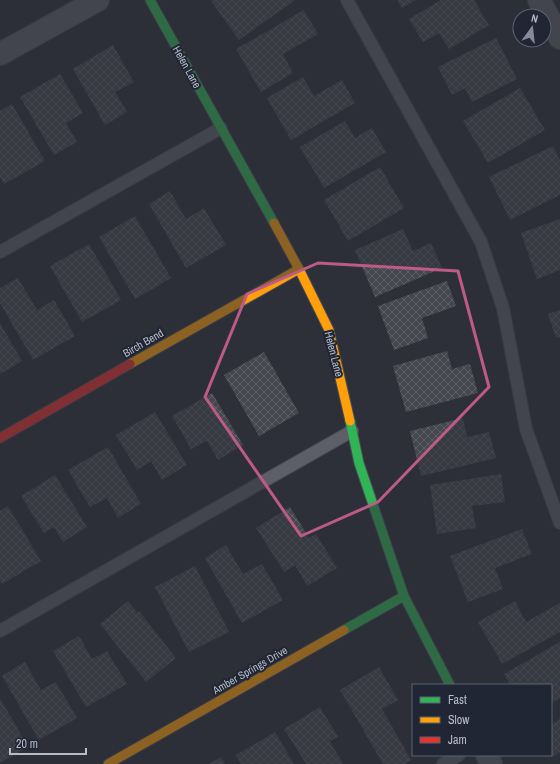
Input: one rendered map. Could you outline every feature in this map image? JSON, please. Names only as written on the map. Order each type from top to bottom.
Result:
[{"type":"street","points":[[0,54],[98,0]]},
{"type":"street","name":"Helen Lane","points":[[150,0],[299,269],[329,330],[359,463],[404,596],[449,684]]},
{"type":"street","points":[[539,0],[560,38]]},
{"type":"street","name":"Birch Bend","points":[[0,438],[299,269]]},
{"type":"street","name":"Amber Springs Drive","points":[[108,764],[404,596]]},
{"type":"lane","points":[[347,0],[481,242],[504,308],[526,429],[560,523]]},
{"type":"lane","points":[[0,252],[221,128]]},
{"type":"lane","points":[[0,631],[352,431]]},
{"type":"lane","points":[[443,764],[457,756]]},
{"type":"highlighted area","points":[[318,263],[458,271],[489,387],[378,502],[301,536],[205,397],[247,294]]},
{"type":"building","points":[[397,0],[416,0],[402,8]]},
{"type":"building","points":[[441,0],[474,0],[489,25],[449,49],[439,33],[423,42],[409,19]]},
{"type":"building","points":[[211,1],[294,1],[239,40]]},
{"type":"building","points":[[304,10],[318,34],[283,54],[293,73],[261,92],[236,49]]},
{"type":"building","points":[[496,38],[517,79],[472,102],[465,88],[452,95],[438,67]]},
{"type":"building","points":[[113,45],[134,82],[115,92],[127,112],[105,125],[73,69]]},
{"type":"building","points":[[60,74],[83,113],[66,123],[77,142],[54,155],[20,97]]},
{"type":"building","points":[[303,77],[314,96],[342,80],[355,103],[291,140],[267,98]]},
{"type":"building","points":[[520,88],[545,130],[488,163],[463,121]]},
{"type":"building","points":[[12,104],[45,161],[4,184],[0,177],[0,111]]},
{"type":"building","points":[[345,121],[355,138],[372,128],[386,152],[324,188],[300,147]]},
{"type":"building","points":[[553,146],[560,160],[560,195],[510,220],[489,177]]},
{"type":"building","points":[[380,167],[404,208],[348,241],[324,200]]},
{"type":"building","points":[[170,191],[186,219],[204,208],[226,245],[186,268],[149,204]]},
{"type":"building","points":[[135,216],[171,278],[135,299],[99,237]]},
{"type":"building","points":[[560,219],[560,270],[537,279],[521,233]]},
{"type":"building","points":[[403,229],[413,251],[431,243],[442,268],[375,297],[355,250]]},
{"type":"building","points":[[89,244],[121,300],[82,322],[50,266]]},
{"type":"building","points":[[18,278],[37,310],[54,300],[75,336],[33,360],[0,303],[0,288]]},
{"type":"building","points":[[447,281],[456,306],[422,318],[428,338],[394,350],[378,306]]},
{"type":"building","points":[[560,310],[560,337],[556,338],[548,314]]},
{"type":"building","points":[[0,323],[22,361],[0,374]]},
{"type":"building","points":[[447,351],[452,369],[470,364],[478,393],[406,412],[393,366]]},
{"type":"building","points":[[264,352],[299,413],[259,436],[224,375]]},
{"type":"building","points":[[212,393],[243,445],[218,460],[207,441],[191,449],[172,416]]},
{"type":"building","points":[[155,412],[187,465],[162,480],[151,461],[137,470],[116,435]]},
{"type":"building","points":[[463,418],[467,437],[489,432],[496,458],[421,476],[410,431]]},
{"type":"building","points":[[108,447],[141,504],[118,518],[107,498],[90,507],[68,470]]},
{"type":"building","points":[[501,474],[505,502],[472,506],[476,528],[437,534],[430,485]]},
{"type":"building","points":[[55,475],[87,527],[63,542],[54,527],[44,533],[21,496]]},
{"type":"building","points":[[8,506],[41,561],[2,584],[0,581],[0,511]]},
{"type":"building","points":[[290,507],[309,538],[316,534],[337,568],[307,586],[295,565],[284,572],[256,528]]},
{"type":"building","points":[[522,529],[532,554],[495,568],[503,589],[468,602],[450,556]]},
{"type":"building","points":[[226,545],[243,574],[262,564],[283,600],[242,623],[205,558]]},
{"type":"building","points":[[195,566],[229,632],[189,652],[155,587]]},
{"type":"building","points":[[128,601],[138,613],[139,611],[176,658],[146,682],[100,624]]},
{"type":"building","points":[[515,601],[526,622],[560,603],[560,632],[502,664],[478,622]]},
{"type":"building","points":[[79,636],[92,659],[107,651],[127,684],[86,707],[53,651]]},
{"type":"building","points":[[560,642],[560,698],[552,702],[552,684],[509,684],[504,674]]},
{"type":"building","points":[[25,662],[41,690],[56,682],[77,718],[39,740],[2,676]]},
{"type":"building","points":[[379,667],[398,700],[382,709],[411,760],[404,764],[383,764],[340,690]]},
{"type":"building","points":[[0,698],[28,747],[0,763]]},
{"type":"building","points":[[320,707],[338,737],[330,741],[343,764],[306,764],[284,729]]},
{"type":"building","points":[[560,719],[560,752],[552,757],[552,756],[552,724]]},
{"type":"building","points":[[275,732],[294,764],[241,764],[236,755]]},
{"type":"building","points":[[221,757],[225,764],[209,764]]},
{"type":"traffic: fast","points":[[150,0],[274,223]]},
{"type":"traffic: fast","points":[[350,421],[359,463],[404,596],[449,684]]},
{"type":"traffic: fast","points":[[344,630],[404,596]]},
{"type":"traffic: slow","points":[[274,223],[299,269],[329,330],[350,421]]},
{"type":"traffic: slow","points":[[130,364],[299,269]]},
{"type":"traffic: slow","points":[[108,764],[344,630]]},
{"type":"traffic: jam","points":[[0,438],[130,364]]}]
